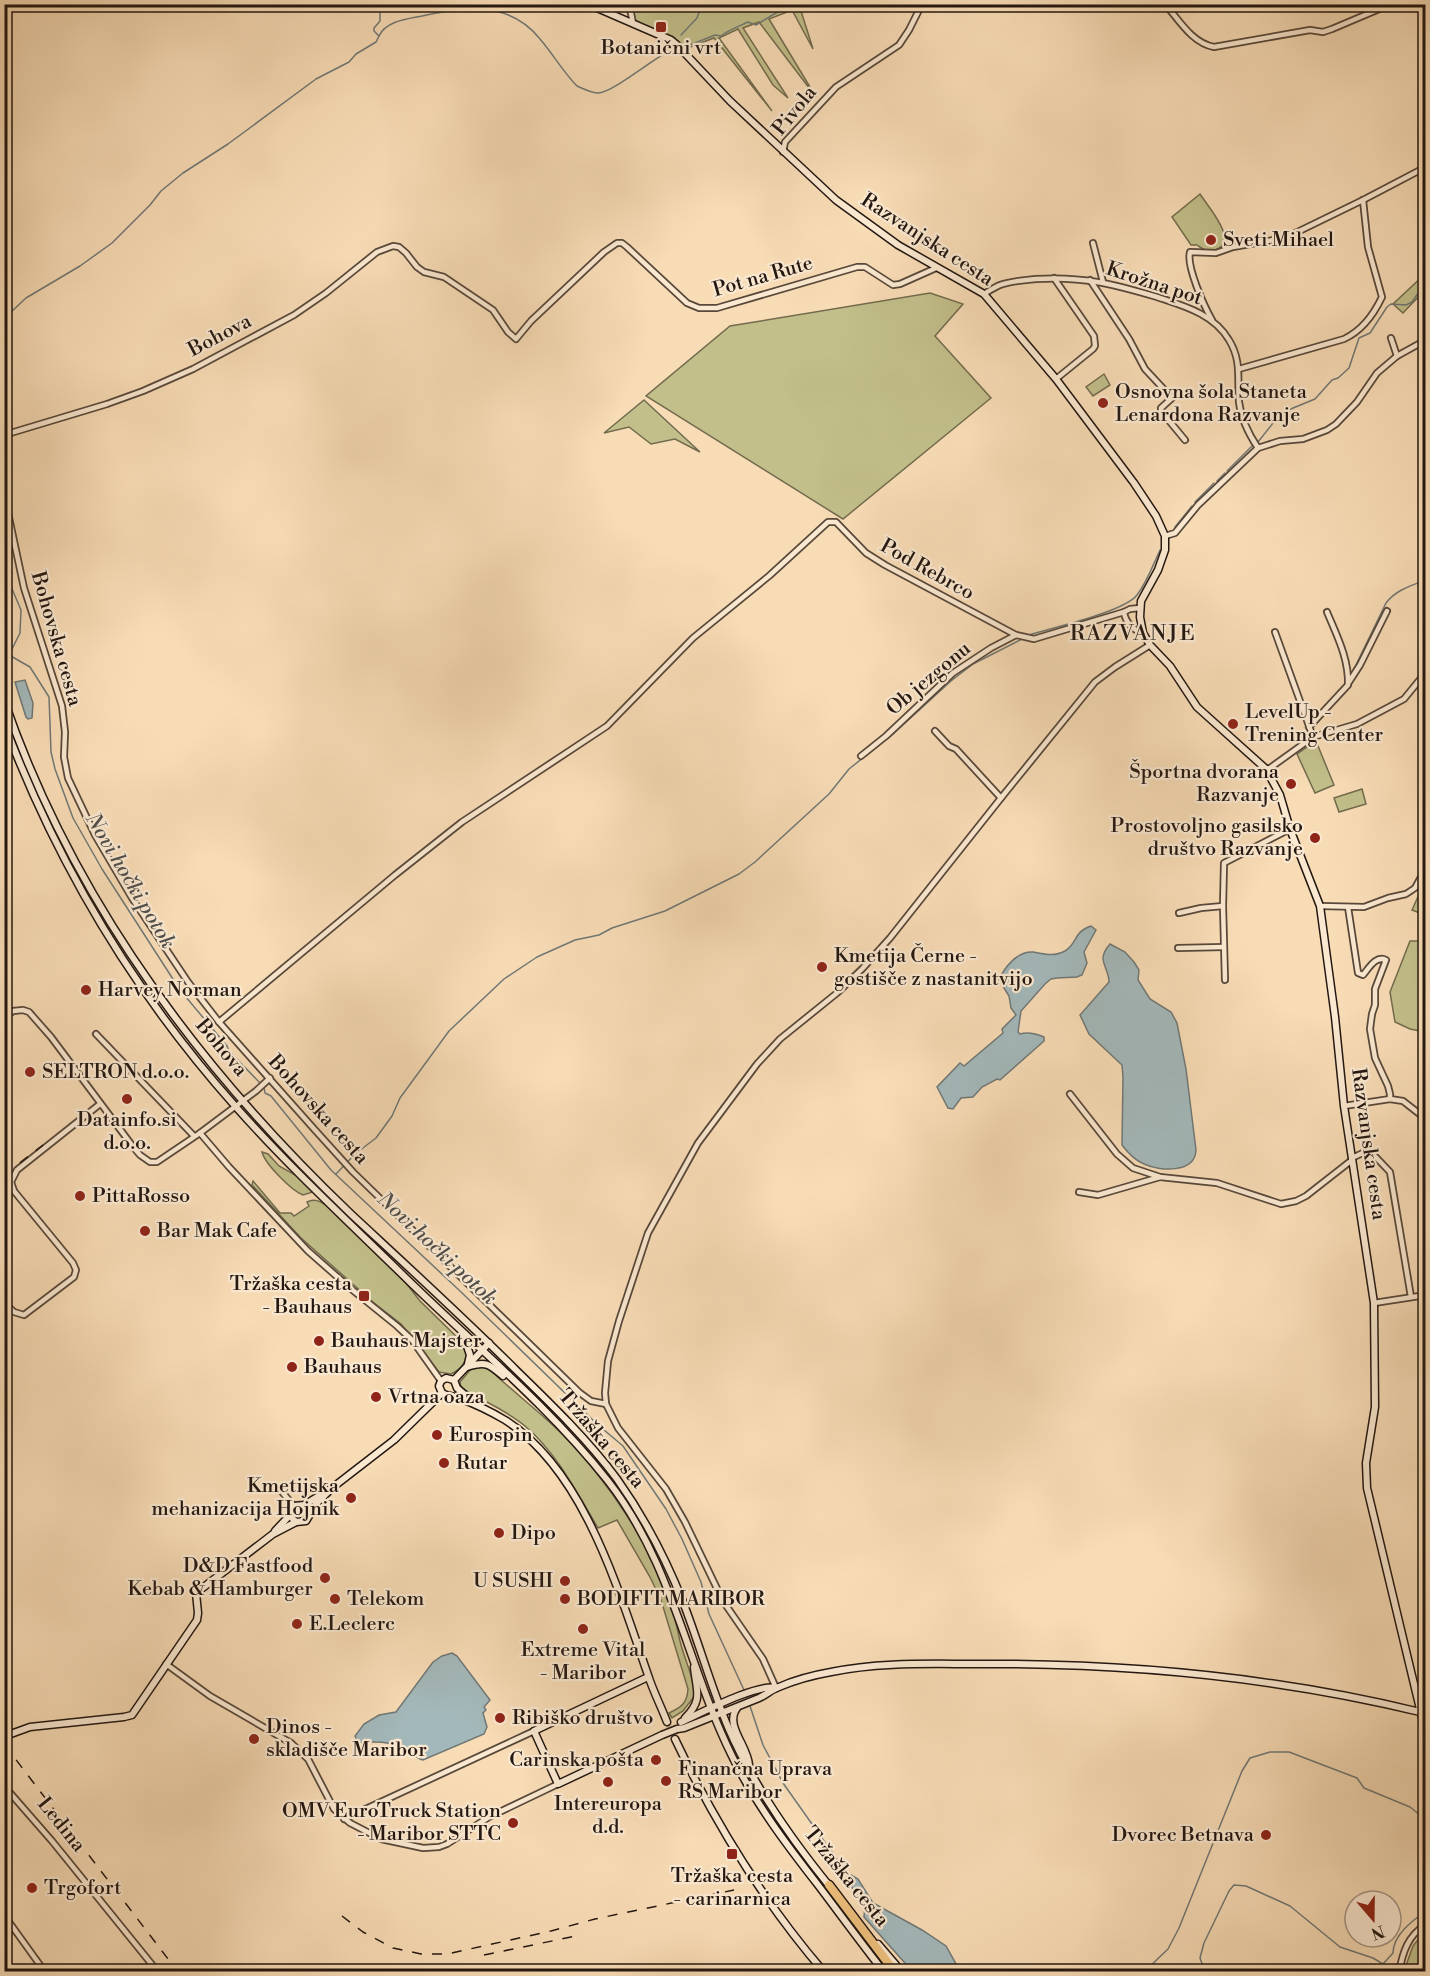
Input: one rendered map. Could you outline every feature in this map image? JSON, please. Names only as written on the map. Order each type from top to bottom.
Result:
[{"type":"highway","points":[[829,1885],[895,1971]]},
{"type":"street","name":"Pivola","points":[[588,4],[677,45],[783,152]]},
{"type":"street","points":[[629,4],[633,23]]},
{"type":"street","name":"Pivola","points":[[783,152],[785,142],[836,87],[899,45],[922,4]]},
{"type":"street","points":[[1063,4],[1091,4]]},
{"type":"street","points":[[1165,4],[1192,37],[1214,47],[1310,30],[1323,32],[1391,4]]},
{"type":"street","name":"Razvanjska cesta","points":[[783,152],[836,200],[898,245],[984,294],[1056,379],[1134,483],[1156,516],[1165,536],[1162,560],[1141,601],[1143,633],[1150,645],[1170,666],[1197,707],[1268,769],[1280,795],[1290,830],[1320,906],[1336,1021],[1344,1106],[1374,1303],[1375,1407],[1366,1463],[1367,1488],[1425,1734]]},
{"type":"street","points":[[1212,320],[1190,268],[1188,260],[1190,252],[1216,253],[1233,247],[1273,242],[1285,238],[1425,167]]},
{"type":"street","points":[[1239,369],[1344,339],[1358,331],[1369,317],[1382,297],[1368,247],[1363,200]]},
{"type":"street","name":"Pot na Rute","points":[[424,272],[444,277],[493,310],[508,332],[516,339],[531,321],[604,252],[617,243],[622,243],[627,247],[687,303],[699,308],[723,306],[860,266],[893,285],[907,282],[936,268]]},
{"type":"street","points":[[1093,243],[1103,282]]},
{"type":"street","name":"Bohova","points":[[4,435],[107,404],[193,369],[294,315],[386,247],[399,247],[424,272]]},
{"type":"street","points":[[1054,278],[1094,336],[1095,341],[1094,349],[1056,379]]},
{"type":"street","name":"Krožna pot","points":[[984,294],[1001,284],[1054,278],[1090,280],[1186,306],[1212,320],[1230,341],[1239,369],[1239,403],[1243,419],[1258,448]]},
{"type":"street","points":[[1090,280],[1130,339],[1145,369],[1172,398],[1161,408],[1161,411],[1185,440]]},
{"type":"street","points":[[1391,338],[1397,356]]},
{"type":"street","points":[[1165,536],[1175,533],[1198,505],[1258,448],[1269,443],[1303,439],[1327,430],[1348,413],[1377,373],[1397,356],[1425,340]]},
{"type":"street","name":"Bohovska cesta","points":[[4,494],[24,588],[62,706],[65,732],[64,757],[68,778],[95,835],[132,898],[188,982],[219,1022],[268,1080],[343,1161],[580,1393],[591,1401],[606,1404]]},
{"type":"street","name":"Pod Rebrco","points":[[219,1022],[462,822],[607,726],[693,638],[769,576],[825,524],[836,522],[866,553],[885,565],[1019,636]]},
{"type":"street","points":[[1019,636],[1029,639],[1140,608]]},
{"type":"street","points":[[1309,727],[1348,685],[1387,611]]},
{"type":"street","name":"Razvanjska cesta","points":[[1124,612],[1127,621],[1143,633]]},
{"type":"street","points":[[1327,612],[1346,659],[1348,685]]},
{"type":"street","points":[[1275,632],[1313,736]]},
{"type":"street","name":"Ob jezgonu","points":[[861,756],[886,736],[953,673],[984,652],[1019,636]]},
{"type":"street","points":[[776,1688],[763,1659],[723,1601],[702,1554],[676,1505],[618,1428],[606,1404],[608,1361],[648,1233],[698,1143],[751,1072],[780,1039],[837,993],[891,938],[1095,682],[1150,645]]},
{"type":"street","points":[[1268,769],[1313,736],[1373,718],[1404,699],[1424,676],[1425,668]]},
{"type":"street","name":"Bohova","points":[[4,700],[24,752],[70,853],[111,925],[189,1036],[244,1101]]},
{"type":"street","name":"Bohova","points":[[4,723],[49,828],[104,928],[125,962],[182,1041],[235,1106]]},
{"type":"street","points":[[935,731],[949,746],[956,749],[1001,798]]},
{"type":"street","points":[[1225,980],[1224,863],[1290,830]]},
{"type":"street","points":[[1320,906],[1364,907],[1406,894],[1415,888],[1425,868]]},
{"type":"street","points":[[1179,913],[1223,906]]},
{"type":"street","points":[[1348,907],[1358,973],[1363,975],[1377,959],[1386,960],[1375,989],[1371,1037],[1377,1065],[1388,1086],[1390,1099]]},
{"type":"street","points":[[1178,948],[1224,947]]},
{"type":"street","points":[[4,1018],[17,1010],[29,1012],[51,1037],[140,1155],[150,1162],[157,1162],[197,1135],[244,1101],[268,1080]]},
{"type":"street","points":[[96,1034],[229,1167],[308,1251],[412,1340],[441,1381]]},
{"type":"street","points":[[1070,1094],[1117,1155],[1133,1168],[1160,1177],[1217,1183],[1281,1204],[1306,1196],[1352,1159],[1369,1150],[1390,1172],[1411,1297]]},
{"type":"street","points":[[1344,1106],[1390,1099],[1402,1101],[1425,1119]]},
{"type":"street","name":"Tržaška cesta","points":[[244,1101],[336,1198],[546,1399],[615,1476],[653,1536],[673,1577],[720,1705],[734,1740],[749,1768],[780,1820],[829,1885],[902,1971]]},
{"type":"street","points":[[4,1303],[14,1312],[24,1315],[74,1277],[76,1270],[73,1263],[14,1191],[11,1182],[17,1170],[100,1104]]},
{"type":"street","name":"Tržaška cesta","points":[[235,1106],[343,1216],[556,1422],[609,1483],[645,1538],[666,1581],[713,1712],[739,1770],[767,1818],[884,1971]]},
{"type":"street","points":[[1079,1192],[1098,1195],[1160,1177]]},
{"type":"street","points":[[1374,1303],[1425,1295]]},
{"type":"street","points":[[463,1332],[470,1355],[467,1368]]},
{"type":"street","points":[[454,1380],[489,1343]]},
{"type":"street","points":[[467,1368],[490,1364],[505,1377],[514,1381]]},
{"type":"street","points":[[454,1380],[446,1378],[441,1381],[439,1388],[442,1393],[478,1405],[506,1420],[534,1443],[556,1469],[570,1491],[601,1545],[648,1677],[667,1722]]},
{"type":"street","points":[[454,1380],[457,1388],[478,1405]]},
{"type":"street","points":[[450,1395],[457,1388]]},
{"type":"street","points":[[294,1506],[304,1505],[332,1488],[394,1440],[442,1393]]},
{"type":"street","points":[[8,1735],[30,1727],[128,1717],[137,1709],[197,1620],[196,1593],[273,1534],[296,1522],[306,1521],[309,1513],[332,1488]]},
{"type":"street","points":[[282,1492],[294,1506]]},
{"type":"street","points":[[304,1505],[308,1508],[309,1513]]},
{"type":"street","points":[[273,1534],[290,1515],[294,1506]]},
{"type":"street","points":[[290,1515],[296,1522]]},
{"type":"street","points":[[677,1729],[693,1710],[698,1700],[693,1660]]},
{"type":"street","points":[[166,1664],[210,1696],[285,1738],[302,1752],[317,1774],[327,1798],[344,1819],[381,1839],[430,1849],[447,1844],[489,1817],[558,1784],[662,1735],[684,1728],[713,1712],[720,1705],[769,1686],[776,1688]]},
{"type":"street","points":[[681,1722],[713,1712],[723,1712],[769,1694],[776,1688],[834,1671],[875,1666],[961,1664],[1062,1665],[1179,1673],[1338,1694],[1420,1712]]},
{"type":"street","points":[[344,1819],[648,1677]]},
{"type":"street","points":[[740,1705],[735,1710],[732,1719],[748,1757],[749,1768]]},
{"type":"street","points":[[534,1731],[558,1784]]},
{"type":"street","points":[[675,1739],[709,1808],[730,1844],[782,1920],[824,1971]]},
{"type":"street","name":"Ledina","points":[[4,1786],[52,1840],[158,1971]]},
{"type":"street","points":[[4,1915],[45,1971]]},
{"type":"street","points":[[1399,1971],[1407,1943],[1413,1934],[1425,1924]]},
{"type":"shaded area","points":[[629,5],[808,5],[801,11],[813,49],[792,10],[769,19],[816,97],[759,22],[743,28],[788,98],[773,85],[738,29],[719,38],[772,111],[714,38],[683,50],[633,23]]},
{"type":"shaded area","points":[[1200,194],[1224,232],[1222,246],[1215,250],[1207,251],[1197,245],[1191,245],[1172,217]]},
{"type":"shaded area","points":[[1425,274],[1425,290],[1403,313],[1393,304]]},
{"type":"shaded area","points":[[930,293],[963,304],[935,336],[991,398],[843,519],[646,396],[730,326]]},
{"type":"shaded area","points":[[1104,374],[1110,385],[1093,396],[1086,387]]},
{"type":"shaded area","points":[[644,400],[700,452],[675,439],[651,444],[629,427],[604,433]]},
{"type":"shaded area","points":[[25,680],[33,703],[32,718],[28,719],[15,682]]},
{"type":"shaded area","points":[[1316,741],[1334,785],[1315,793],[1297,754]]},
{"type":"shaded area","points":[[1362,789],[1366,804],[1339,812],[1334,798]]},
{"type":"shaded area","points":[[1425,881],[1425,915],[1412,910]]},
{"type":"shaded area","points":[[1091,926],[1096,930],[1084,952],[1087,963],[1082,975],[1051,979],[1021,1011],[1018,1032],[1044,1037],[1044,1041],[1000,1080],[997,1079],[982,1087],[973,1097],[961,1098],[953,1109],[948,1108],[937,1087],[960,1063],[964,1066],[1003,1033],[1002,1029],[1016,1015],[1011,1008],[1009,996],[999,980],[1004,970],[1017,957],[1027,952],[1053,954],[1065,951],[1081,931]]},
{"type":"shaded area","points":[[1410,941],[1425,941],[1425,1032],[1410,1029],[1395,1022],[1390,992]]},
{"type":"shaded area","points":[[1110,944],[1125,952],[1134,962],[1139,970],[1138,980],[1150,999],[1171,1012],[1177,1023],[1186,1069],[1196,1150],[1194,1158],[1183,1167],[1167,1169],[1150,1166],[1134,1158],[1122,1145],[1122,1065],[1089,1034],[1080,1015],[1109,982],[1103,959]]},
{"type":"shaded area","points":[[262,1152],[268,1154],[279,1166],[299,1177],[313,1192],[303,1195],[292,1188],[273,1170]]},
{"type":"shaded area","points":[[253,1181],[280,1213],[291,1213],[294,1216],[309,1206],[307,1202],[312,1200],[320,1201],[327,1206],[406,1283],[420,1301],[465,1345],[466,1359],[462,1366],[451,1374],[439,1372],[401,1324],[301,1238],[252,1185]]},
{"type":"shaded area","points":[[488,1368],[538,1412],[582,1456],[612,1494],[652,1558],[670,1601],[696,1698],[693,1698],[683,1711],[672,1718],[669,1713],[683,1704],[688,1689],[661,1600],[650,1577],[617,1520],[598,1528],[566,1474],[547,1448],[525,1426],[510,1415],[461,1388],[460,1382],[471,1369]]},
{"type":"shaded area","points":[[452,1653],[457,1656],[490,1700],[484,1707],[486,1710],[483,1713],[487,1727],[484,1734],[423,1760],[402,1747],[391,1744],[358,1743],[355,1736],[364,1724],[379,1715],[396,1712],[433,1662]]},
{"type":"shaded area","points":[[849,1874],[858,1879],[873,1903],[946,1946],[960,1971],[912,1971],[864,1917],[865,1904],[849,1884],[847,1877]]},
{"type":"shaded area","points":[[1425,1931],[1425,1971],[1404,1971],[1413,1946]]},
{"type":"waterway","points":[[4,321],[26,298],[80,266],[112,243],[161,191],[183,173],[228,144],[316,79],[349,62],[356,54],[376,42],[379,36],[374,28],[380,21],[380,4]]},
{"type":"waterway","points":[[681,35],[697,18],[702,4]]},
{"type":"waterway","points":[[686,45],[715,35],[721,36],[748,22],[756,25],[784,8],[802,4]]},
{"type":"waterway","points":[[379,36],[392,24],[410,18],[454,10],[501,12],[528,27],[577,86],[599,93],[615,87],[675,48]]},
{"type":"waterway","points":[[1258,442],[1281,413],[1315,399],[1332,380],[1338,378],[1349,368],[1359,338],[1370,333],[1391,304],[1406,305],[1412,302],[1426,282]]},
{"type":"waterway","points":[[1227,471],[1252,446]]},
{"type":"waterway","points":[[1217,481],[1225,473]]},
{"type":"waterway","points":[[1195,502],[1214,483]]},
{"type":"waterway","points":[[1175,527],[1192,506]]},
{"type":"waterway","points":[[1029,635],[1103,613],[1130,601],[1144,585],[1160,550]]},
{"type":"waterway","points":[[4,570],[21,610],[20,633],[9,655]]},
{"type":"waterway","points":[[1354,669],[1386,603],[1409,586],[1426,580]]},
{"type":"waterway","points":[[336,1174],[355,1154],[376,1138],[392,1116],[400,1098],[449,1031],[504,979],[537,957],[575,940],[599,935],[612,928],[665,911],[739,874],[829,794],[849,769],[893,734],[951,681],[973,664],[1022,639]]},
{"type":"waterway","name":"Novi hočki potok","points":[[4,657],[9,655],[30,667],[49,697],[51,752],[55,769],[73,818],[102,869],[180,990],[229,1051],[261,1084]]},
{"type":"waterway","name":"Novi hočki potok","points":[[264,1087],[265,1093],[271,1096],[331,1170],[597,1424],[623,1446],[666,1509],[682,1539],[701,1582],[709,1614],[744,1690]]},
{"type":"waterway","name":"Novi hočki potok","points":[[750,1706],[763,1745],[783,1783],[848,1875]]},
{"type":"waterway","points":[[1144,1972],[1168,1949],[1179,1928],[1242,1771],[1250,1758],[1270,1752],[1289,1752],[1357,1778],[1364,1788],[1410,1807],[1426,1820]]},
{"type":"waterway","points":[[1212,1972],[1204,1969],[1200,1958],[1204,1943],[1234,1885],[1246,1886],[1290,1906],[1340,1947],[1373,1958],[1383,1964]]},
{"type":"waterway","points":[[1381,1972],[1383,1964],[1393,1953],[1400,1934],[1426,1911]]},
{"type":"tunnel","points":[[667,1722],[675,1739]]},
{"type":"railway","points":[[4,1175],[43,1145]]},
{"type":"railway","points":[[4,1744],[178,1972]]},
{"type":"railway","points":[[342,1916],[363,1932],[393,1948],[421,1954],[447,1954],[595,1919],[734,1890]]},
{"type":"railway","points":[[484,1955],[581,1935]]},
{"type":"place","name":"Botanični vrt","points":[[661,27]]},
{"type":"place","name":"Sveti Mihael","points":[[1211,240]]},
{"type":"place","name":"Osnovna šola Staneta Lenardona Razvanje","points":[[1103,403]]},
{"type":"place","name":"LevelUp - Trening Center","points":[[1233,724]]},
{"type":"place","name":"Športna dvorana Razvanje","points":[[1291,784]]},
{"type":"place","name":"Prostovoljno gasilsko društvo Razvanje","points":[[1315,838]]},
{"type":"place","name":"Kmetija Černe - gostišče z nastanitvijo","points":[[822,967]]},
{"type":"place","name":"Harvey Norman","points":[[86,990]]},
{"type":"place","name":"SELTRON d.o.o.","points":[[30,1072]]},
{"type":"place","name":"Datainfo.si d.o.o.","points":[[127,1099]]},
{"type":"place","name":"PittaRosso","points":[[80,1196]]},
{"type":"place","name":"Bar Mak Cafe","points":[[145,1231]]},
{"type":"place","name":"Tržaška cesta - Bauhaus","points":[[364,1296]]},
{"type":"place","name":"Bauhaus Majster","points":[[319,1341]]},
{"type":"place","name":"Bauhaus","points":[[292,1367]]},
{"type":"place","name":"Vrtna oaza","points":[[376,1397]]},
{"type":"place","name":"Eurospin","points":[[437,1435]]},
{"type":"place","name":"Rutar","points":[[444,1463]]},
{"type":"place","name":"Kmetijska mehanizacija Hojnik","points":[[351,1498]]},
{"type":"place","name":"Dipo","points":[[499,1533]]},
{"type":"place","name":"D&D Fastfood Kebab & Hamburger","points":[[325,1578]]},
{"type":"place","name":"U SUSHI","points":[[565,1581]]},
{"type":"place","name":"Telekom","points":[[335,1599]]},
{"type":"place","name":"BODIFIT MARIBOR","points":[[565,1599]]},
{"type":"place","name":"E.Leclerc","points":[[297,1624]]},
{"type":"place","name":"Extreme Vital - Maribor","points":[[583,1629]]},
{"type":"place","name":"Ribiško društvo","points":[[500,1718]]},
{"type":"place","name":"Dinos - skladišče Maribor","points":[[254,1739]]},
{"type":"place","name":"Carinska pošta","points":[[656,1760]]},
{"type":"place","name":"Finančna Uprava RS Maribor","points":[[666,1781]]},
{"type":"place","name":"Intereuropa d.d.","points":[[608,1782]]},
{"type":"place","name":"OMV EuroTruck Station - Maribor STTC","points":[[513,1823]]},
{"type":"place","name":"Dvorec Betnava","points":[[1266,1835]]},
{"type":"place","name":"Tržaška cesta - carinarnica","points":[[732,1854]]},
{"type":"place","name":"Trgofort","points":[[32,1888]]},
{"type":"district","name":"RAZVANJE","points":[[1133,633]]}]
